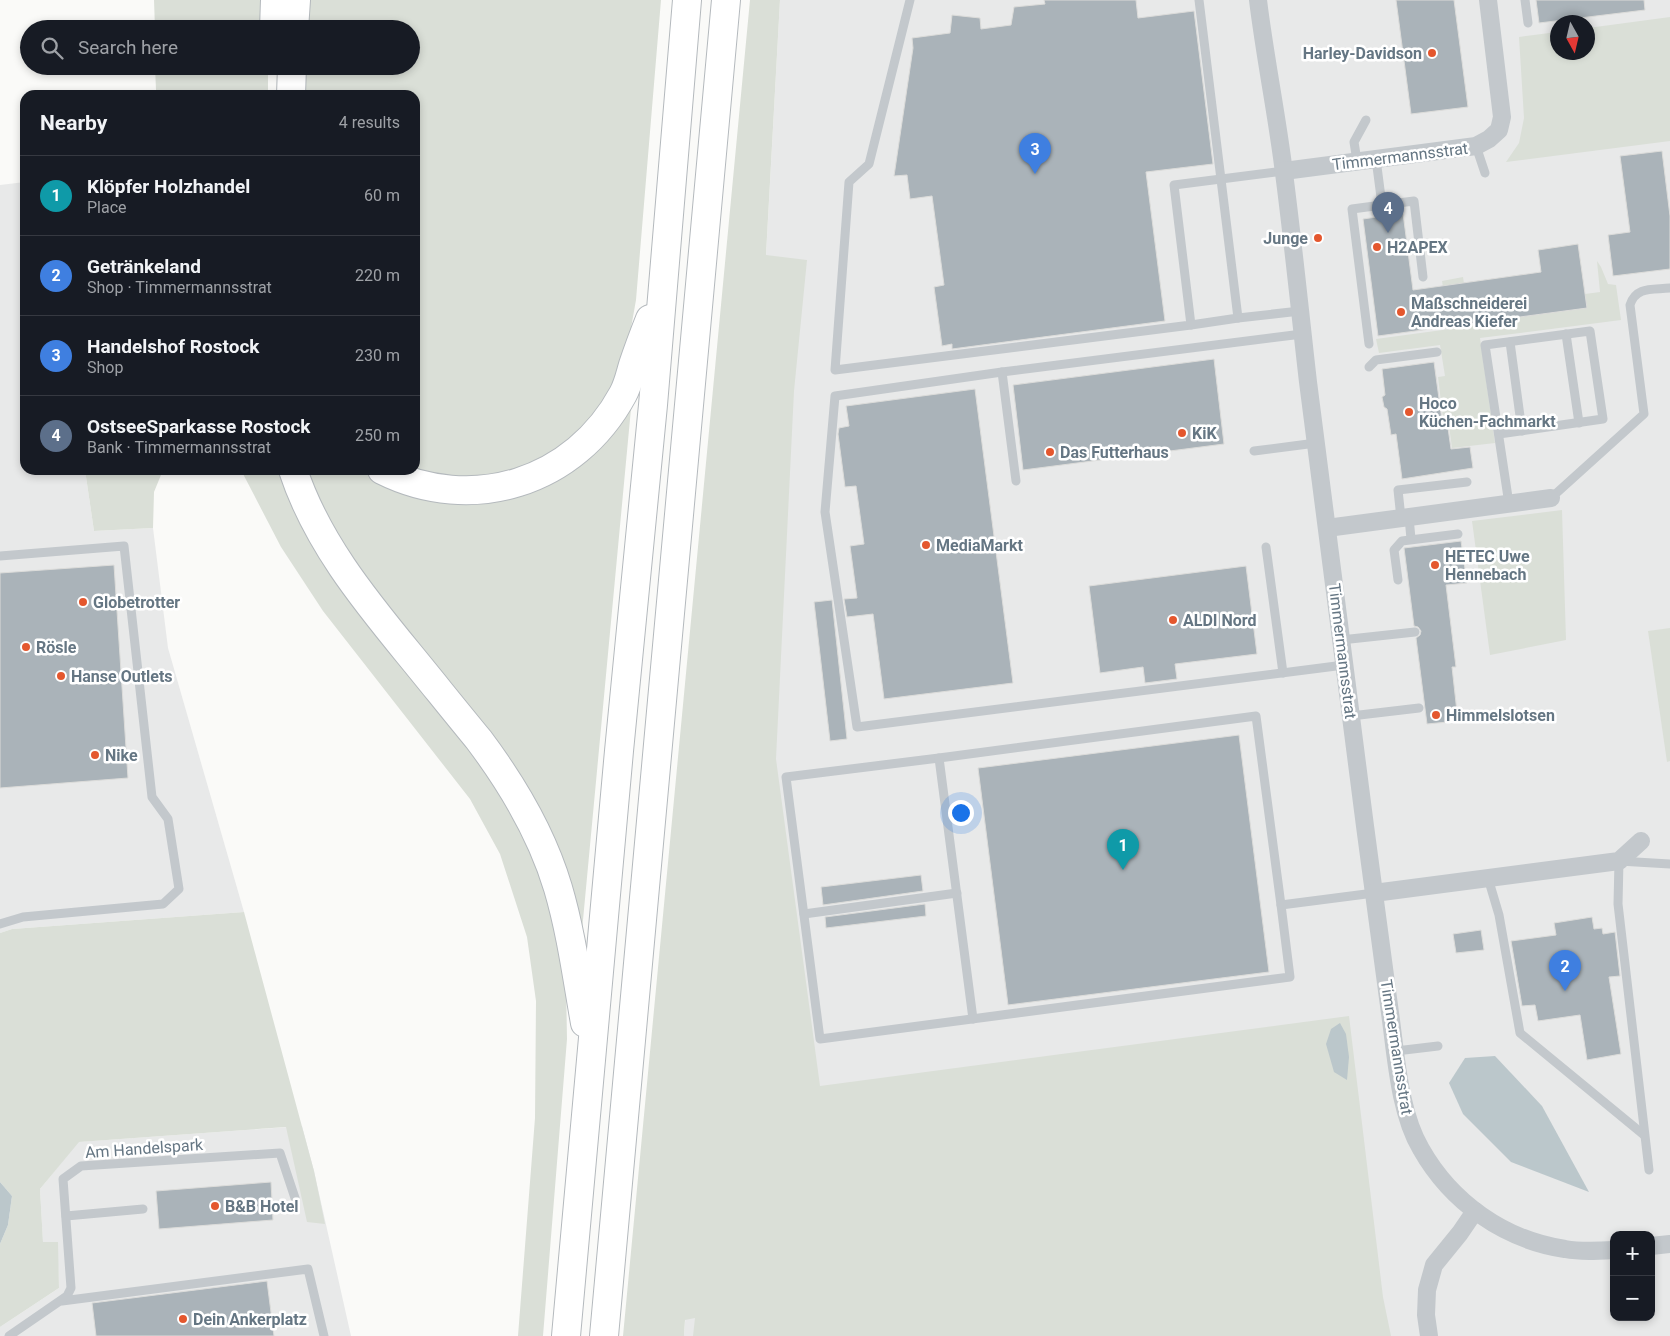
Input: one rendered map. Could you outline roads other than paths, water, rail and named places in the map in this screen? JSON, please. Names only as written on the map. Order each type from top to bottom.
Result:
[{"type":"highway","points":[[274,20],[275,0]]},
{"type":"highway","points":[[295,20],[296,0]]},
{"type":"highway","points":[[566,1336],[652,415],[687,0]]},
{"type":"highway","points":[[604,1336],[726,0]]},
{"type":"highway","points":[[273,90],[274,75]]},
{"type":"highway","points":[[291,90],[292,75]]},
{"type":"highway","points":[[392,475],[431,488],[458,491],[492,488],[523,481],[549,469],[578,451],[604,423],[624,393],[662,287]]},
{"type":"highway","points":[[295,475],[328,545],[357,589],[497,764],[527,814],[550,864],[558,887],[591,1053]]},
{"type":"street","name":"Timmermannsstrat","points":[[1258,0],[1264,50],[1284,170],[1302,334],[1374,893],[1396,1051],[1405,1106],[1411,1128],[1419,1147],[1446,1184],[1474,1211],[1506,1231],[1535,1243],[1563,1249],[1586,1252],[1610,1250]]},
{"type":"street","name":"Timmermannsstrat","points":[[1284,170],[1476,146],[1500,130],[1502,116],[1488,0]]},
{"type":"street","points":[[1328,528],[1551,498]]},
{"type":"street","points":[[1374,893],[1619,861],[1641,841]]},
{"type":"street","points":[[1429,1336],[1426,1315],[1427,1290],[1434,1265],[1460,1233],[1474,1211]]},
{"type":"street","points":[[1655,1246],[1670,1244]]},
{"type":"lane","points":[[910,0],[869,164],[849,182],[835,370],[1300,311]]},
{"type":"lane","points":[[1199,0],[1238,318]]},
{"type":"lane","points":[[1525,0],[1528,23]]},
{"type":"lane","points":[[1357,161],[1354,142],[1366,120]]},
{"type":"lane","points":[[1476,146],[1485,173]]},
{"type":"lane","points":[[1376,159],[1382,205]]},
{"type":"lane","points":[[1190,325],[1174,185],[1284,170]]},
{"type":"lane","points":[[1369,344],[1352,209],[1414,201],[1423,277]]},
{"type":"lane","points":[[1551,498],[1644,414],[1630,305],[1632,298],[1639,291],[1670,288]]},
{"type":"lane","points":[[1499,434],[1603,419],[1590,331],[1486,345],[1509,504]]},
{"type":"lane","points":[[1302,334],[1002,372],[835,396],[825,512],[856,727],[1044,698],[1305,670],[1344,664]]},
{"type":"lane","points":[[1566,334],[1579,422]]},
{"type":"lane","points":[[1510,342],[1522,430]]},
{"type":"lane","points":[[1369,367],[1376,360],[1436,352]]},
{"type":"lane","points":[[1002,372],[1016,481]]},
{"type":"lane","points":[[1254,451],[1316,443]]},
{"type":"lane","points":[[1411,539],[1398,490],[1467,482]]},
{"type":"lane","points":[[1398,580],[1394,550],[1402,541],[1458,534]]},
{"type":"lane","points":[[0,556],[124,546],[152,797],[168,819],[179,889],[163,904],[23,917],[0,924]]},
{"type":"lane","points":[[1266,547],[1282,672]]},
{"type":"lane","points":[[1341,640],[1415,632]]},
{"type":"lane","points":[[1351,716],[1419,708]]},
{"type":"lane","points":[[1256,716],[1290,977],[820,1039],[786,778],[939,758],[1256,716]]},
{"type":"lane","points":[[939,758],[973,1019]]},
{"type":"lane","points":[[1649,1170],[1618,904],[1619,861],[1670,864]]},
{"type":"lane","points":[[1488,878],[1499,915],[1520,1034],[1644,1135]]},
{"type":"lane","points":[[804,914],[957,893]]},
{"type":"lane","points":[[1282,905],[1374,893]]},
{"type":"lane","points":[[1396,1051],[1438,1046]]},
{"type":"lane","name":"Am Handelspark","points":[[9,1336],[67,1296],[71,1288],[63,1179],[81,1166],[280,1153],[295,1198]]},
{"type":"lane","points":[[66,1216],[143,1209]]},
{"type":"lane","name":"Am Handelspark","points":[[60,1301],[308,1269],[324,1336]]},
{"type":"place","name":"Harley-Davidson","points":[[1432,53]]},
{"type":"place","name":"Handelshof Rostock","points":[[1035,174]]},
{"type":"place","name":"OstseeSparkasse Rostock","points":[[1388,233]]},
{"type":"place","name":"Junge","points":[[1318,238]]},
{"type":"place","name":"H2APEX","points":[[1377,247]]},
{"type":"place","name":"Maßschneiderei Andreas Kiefer","points":[[1401,312]]},
{"type":"place","name":"Hoco Küchen-Fachmarkt","points":[[1409,412]]},
{"type":"place","name":"KiK","points":[[1182,433]]},
{"type":"place","name":"Das Futterhaus","points":[[1050,452]]},
{"type":"place","name":"MediaMarkt","points":[[926,545]]},
{"type":"place","name":"HETEC Uwe Hennebach","points":[[1435,565]]},
{"type":"place","name":"Globetrotter","points":[[83,602]]},
{"type":"place","name":"ALDI Nord","points":[[1173,620]]},
{"type":"place","name":"Rösle","points":[[26,647]]},
{"type":"place","name":"Hanse Outlets","points":[[61,676]]},
{"type":"place","name":"Himmelslotsen","points":[[1436,715]]},
{"type":"place","name":"Nike","points":[[95,755]]},
{"type":"place","name":"Klöpfer Holzhandel","points":[[1123,870]]},
{"type":"place","name":"Getränkeland","points":[[1565,991]]},
{"type":"place","name":"B&B Hotel","points":[[215,1206]]},
{"type":"place","name":"Dein Ankerplatz","points":[[183,1319]]}]
